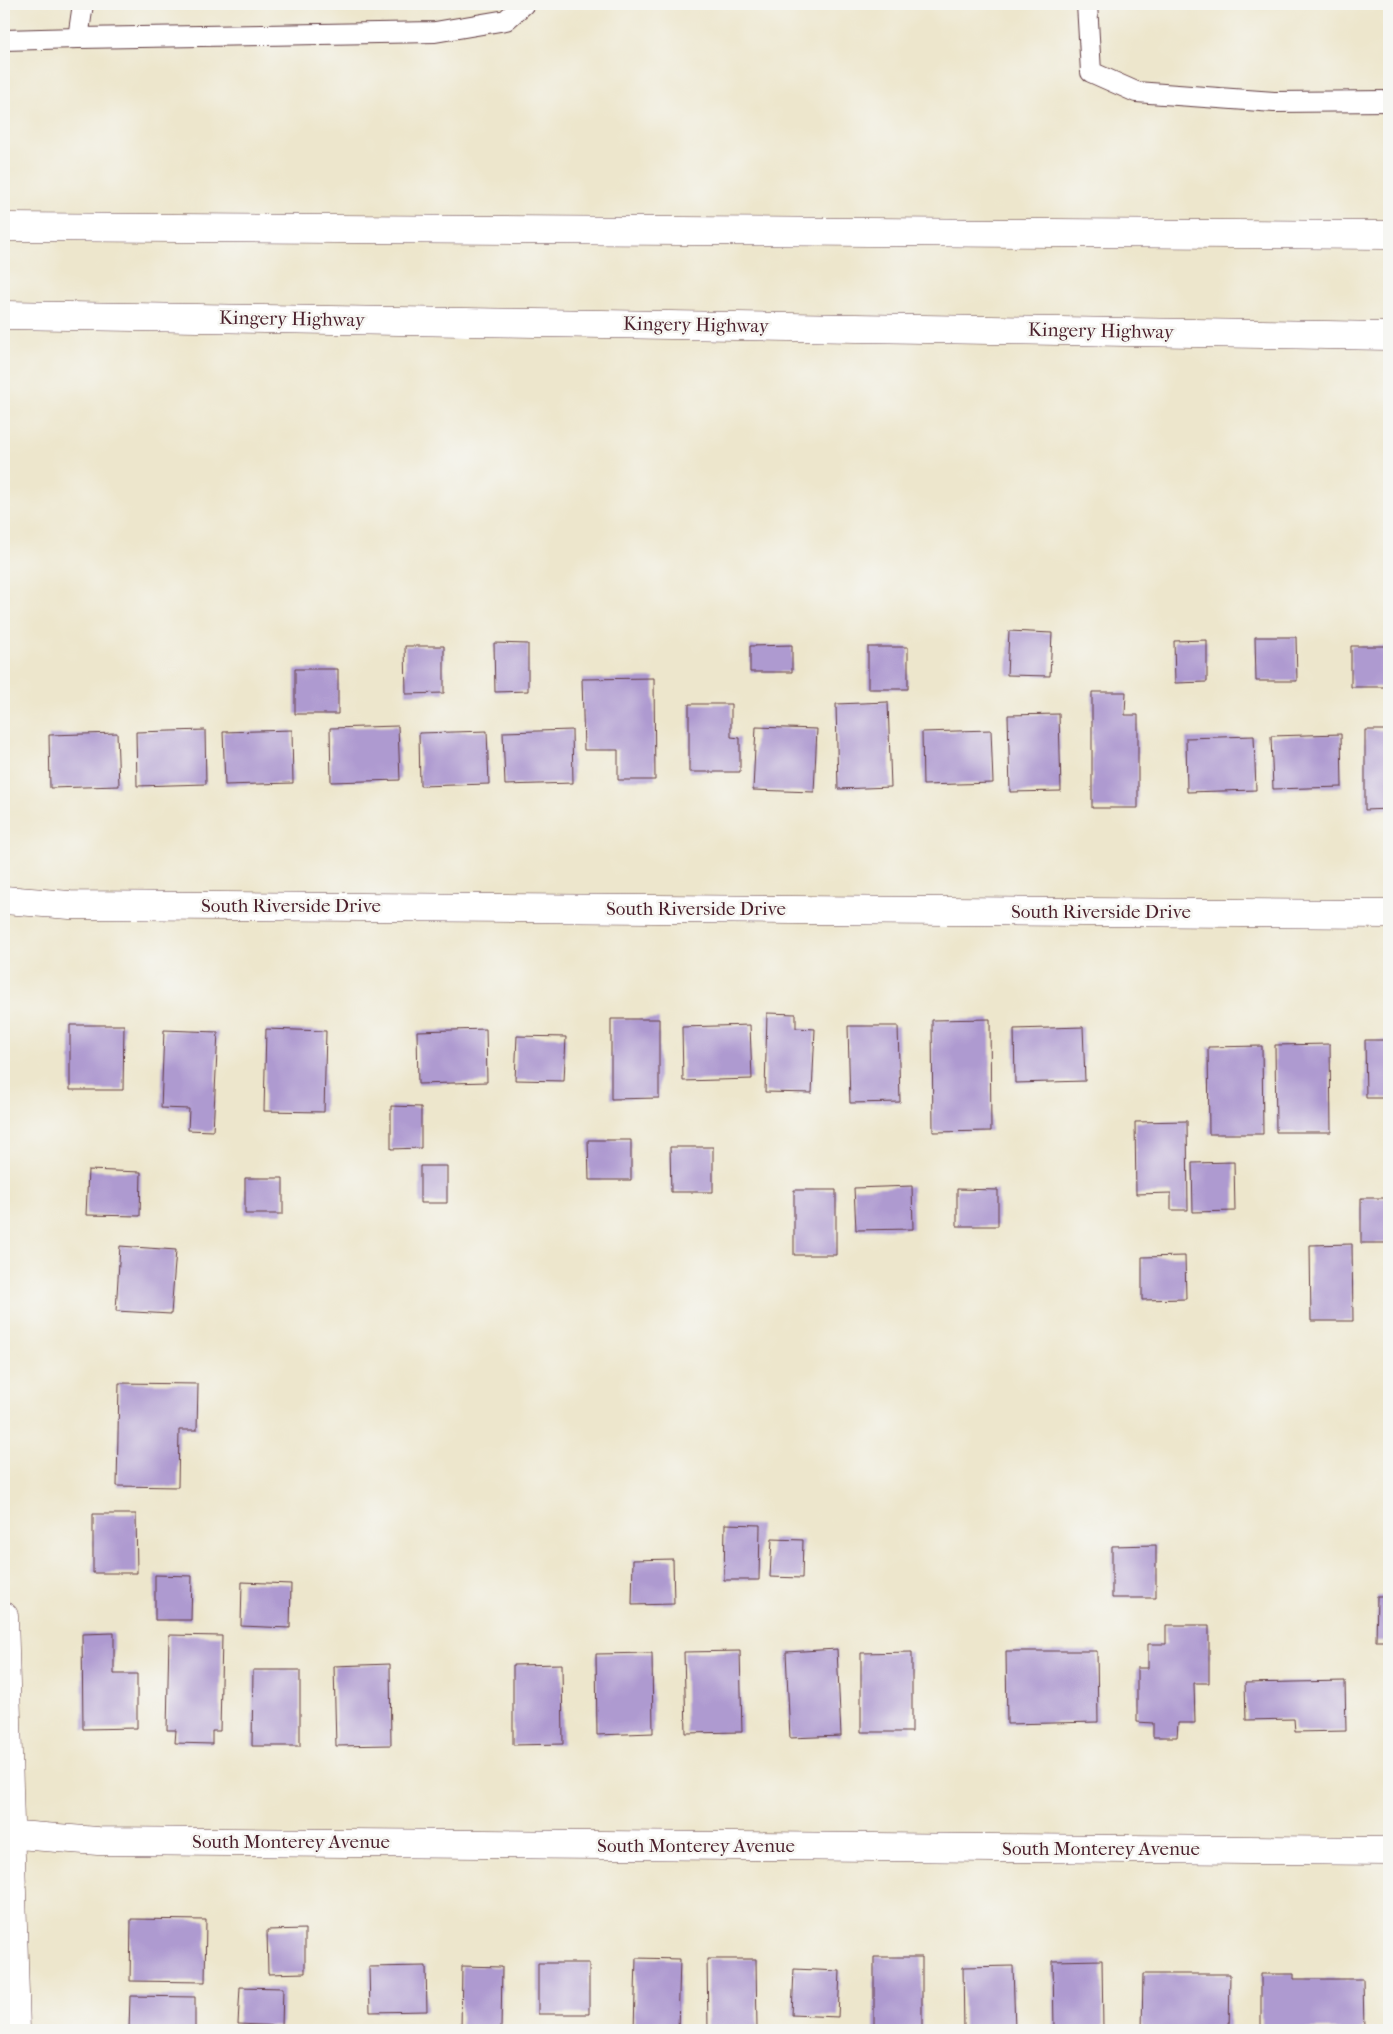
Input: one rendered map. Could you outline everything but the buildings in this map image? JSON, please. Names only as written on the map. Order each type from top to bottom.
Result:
[{"type":"main road","points":[[4,227],[1389,235]]},
{"type":"main road","name":"Kingery Highway","points":[[4,315],[1389,336]]},
{"type":"main road","name":"South Riverside Drive","points":[[4,900],[80,905],[1389,914]]},
{"type":"main road","points":[[4,1616],[7,1834],[16,2030]]},
{"type":"main road","name":"South Monterey Avenue","points":[[7,1834],[98,1841],[1389,1851]]},
{"type":"lane","points":[[78,38],[83,4]]},
{"type":"lane","points":[[4,40],[435,32],[506,20],[524,4]]},
{"type":"lane","points":[[1087,4],[1091,72],[1136,92],[1274,102],[1389,101]]}]
